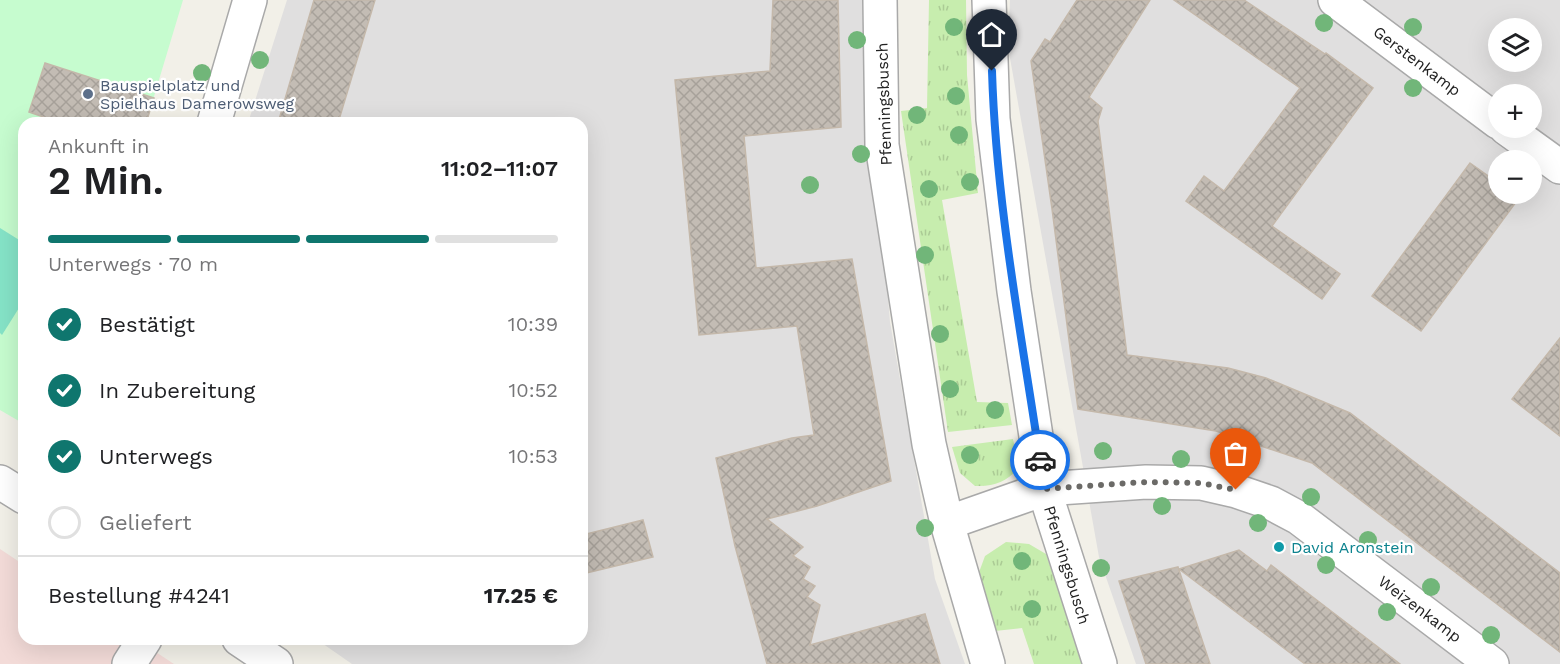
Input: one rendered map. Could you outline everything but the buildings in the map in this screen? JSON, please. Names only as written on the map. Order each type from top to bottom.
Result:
[{"type":"street","points":[[216,117],[250,0]]},
{"type":"street","name":"Pfenningsbusch","points":[[880,0],[882,145],[929,444],[947,523],[988,664]]},
{"type":"street","name":"Pfenningsbusch","points":[[989,0],[993,119],[1014,291],[1044,489],[1100,664]]},
{"type":"street","name":"Gerstenkamp","points":[[1335,0],[1488,115]]},
{"type":"street","points":[[1520,138],[1560,167]]},
{"type":"street","points":[[0,482],[18,493]]},
{"type":"street","name":"Weizenkamp","points":[[947,523],[1044,489],[1146,482],[1201,483],[1236,490],[1271,503],[1299,518],[1492,664]]},
{"type":"street","points":[[129,664],[141,645]]},
{"type":"street","points":[[248,645],[276,664]]},
{"type":"shaded area","points":[[287,0],[863,0],[890,322],[935,579],[965,664],[352,664],[325,645],[588,645],[588,117],[250,117]]},
{"type":"shaded area","points":[[1010,0],[1560,0],[1560,664],[1136,664],[1099,557],[1008,47]]},
{"type":"shaded area","points":[[0,549],[18,561],[18,645],[145,645],[174,664],[0,664]]},
{"type":"green space","points":[[0,0],[183,0],[148,117],[18,117],[18,420],[0,410]]},
{"type":"green space","points":[[929,0],[966,0],[967,75],[978,193],[942,200],[977,402],[1008,403],[1012,425],[948,432],[901,111],[927,108]]},
{"type":"green space","points":[[0,228],[18,239],[18,310],[2,335],[0,333]]},
{"type":"green space","points":[[1013,439],[1019,468],[1009,477],[988,486],[975,486],[960,473],[952,447]]},
{"type":"green space","points":[[1006,542],[1029,544],[1046,554],[1083,664],[1034,664],[1022,628],[995,631],[978,575],[985,556]]},
{"type":"way so far","points":[[1040,460],[1044,489],[1146,482],[1201,483],[1236,490]]},
{"type":"place","name":"Bauspielplatz und Spielhaus Damerowsweg","points":[[88,94]]},
{"type":"place","name":"David Aronstein","points":[[1279,547]]},
{"type":"route","points":[[992,71],[993,119],[1014,291],[1040,460]]}]
